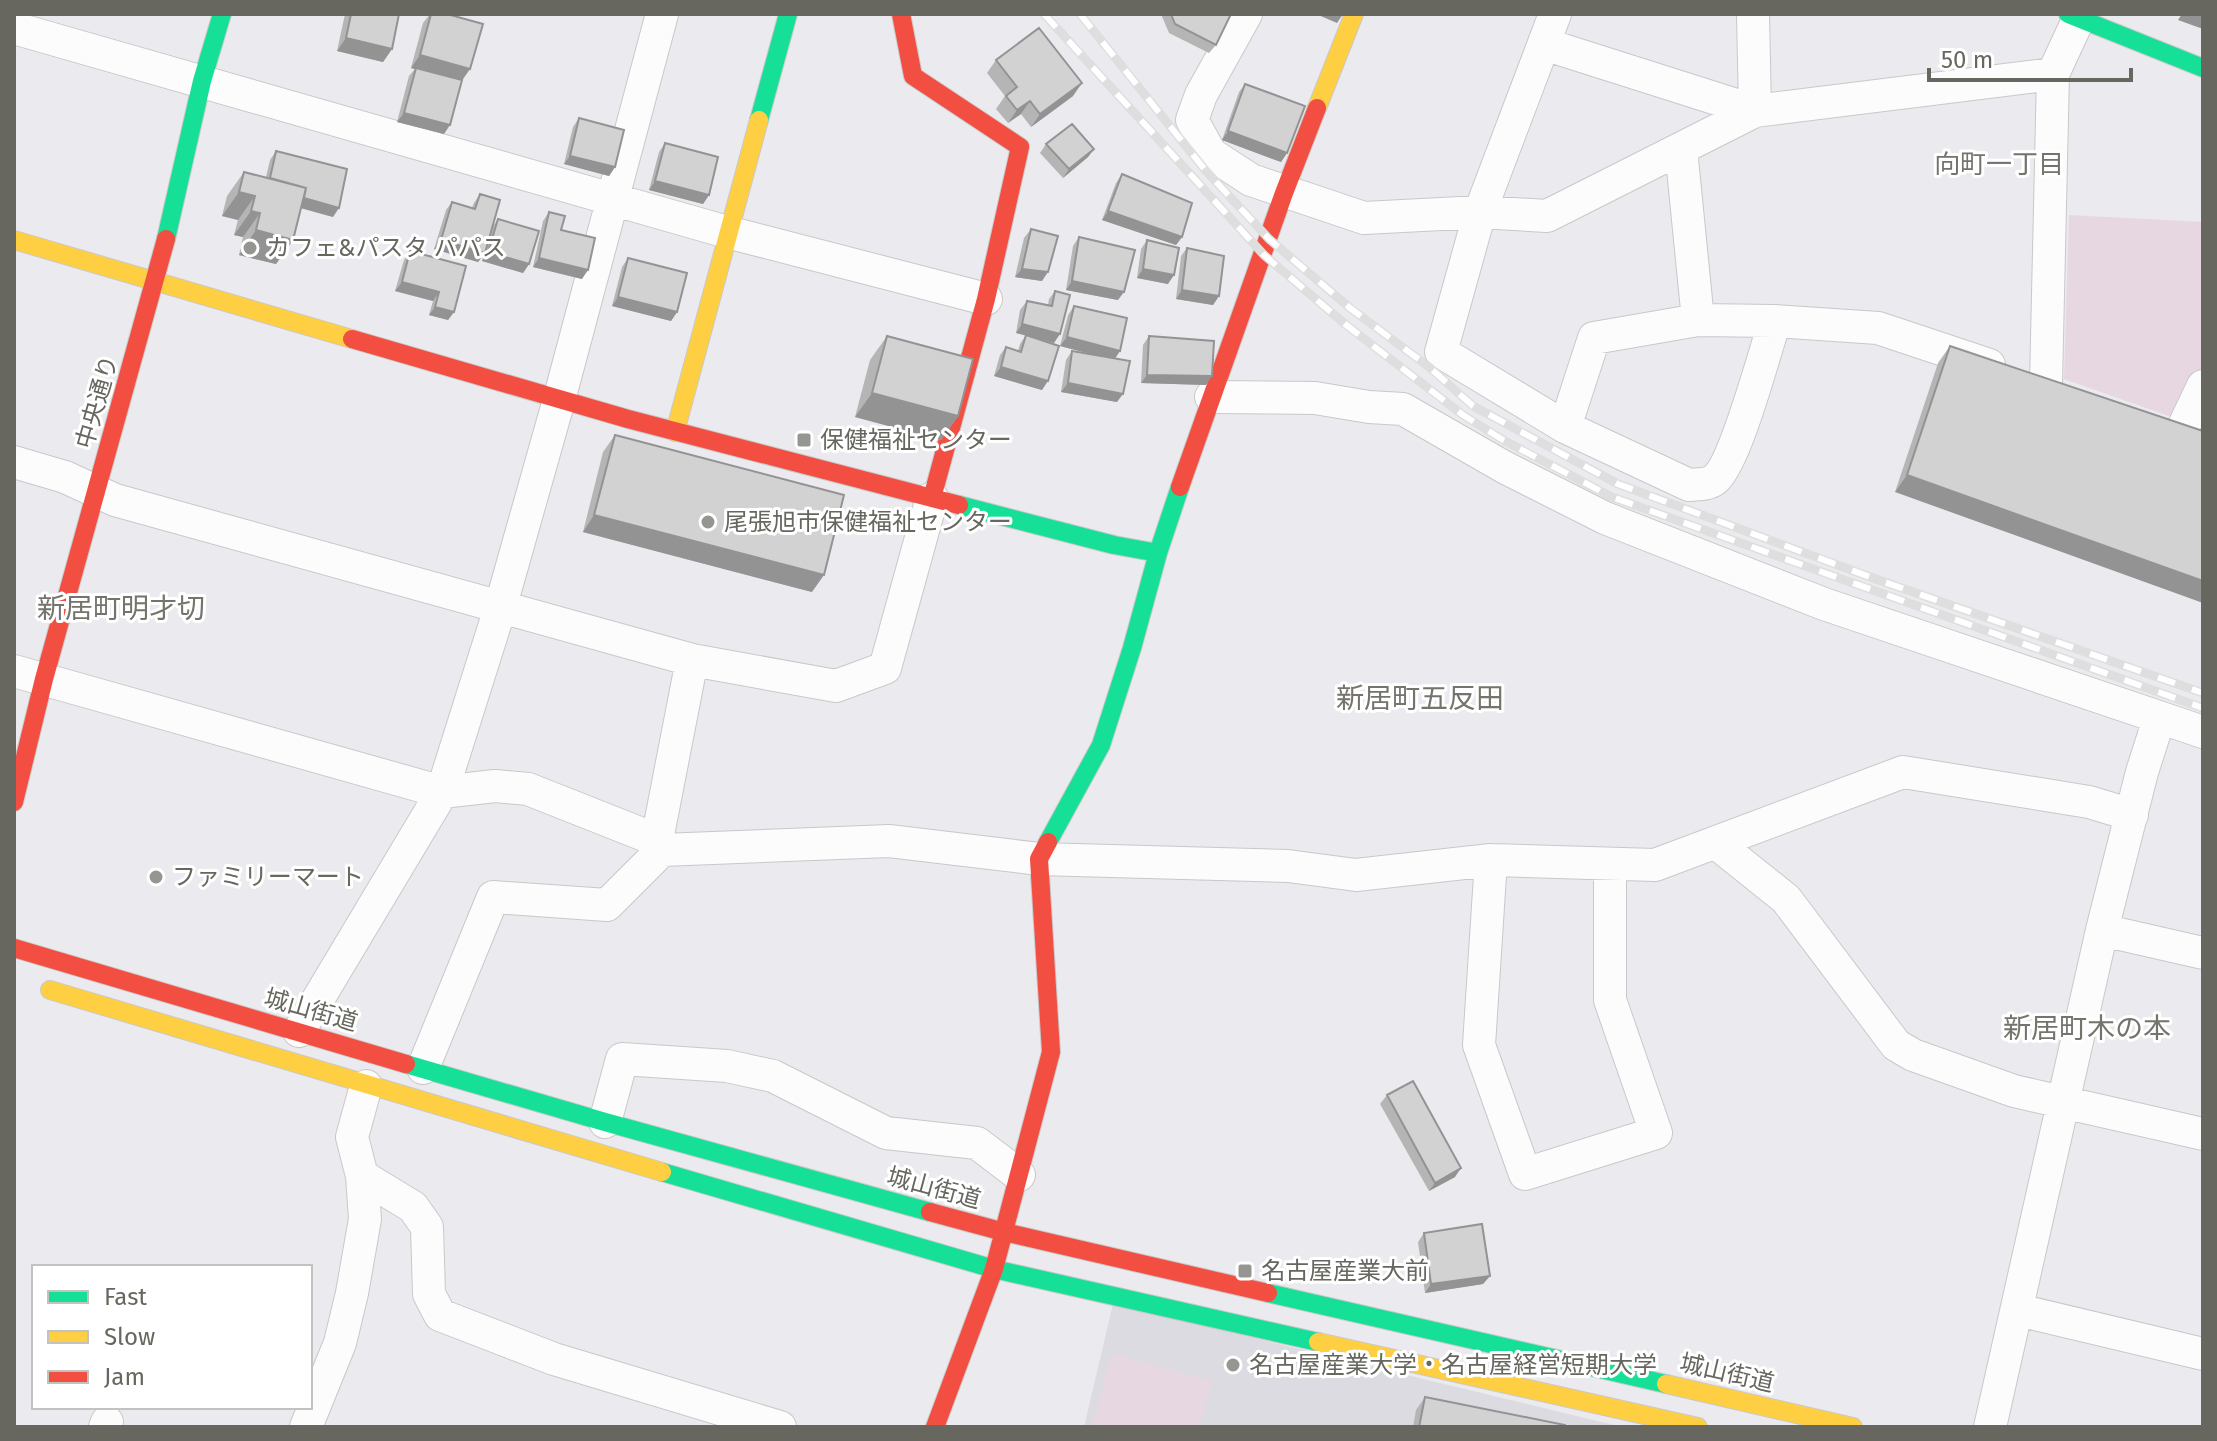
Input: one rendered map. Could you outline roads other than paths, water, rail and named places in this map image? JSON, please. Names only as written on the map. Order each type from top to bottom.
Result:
[{"type":"street","name":"中央通り","points":[[14,802],[29,675],[96,490],[157,279],[202,81],[222,14]]},
{"type":"street","points":[[299,1031],[442,792],[501,605],[559,400],[662,14]]},
{"type":"street","points":[[675,432],[788,14]]},
{"type":"street","points":[[14,462],[65,477],[115,500],[692,660],[836,686],[885,668],[986,299],[1020,147],[913,76],[901,14]]},
{"type":"street","points":[[1246,14],[1201,95],[1192,120],[1211,154],[1251,180],[1364,218],[1480,212],[1547,216],[1755,111],[2053,74]]},
{"type":"street","points":[[935,1427],[994,1269],[1051,1052],[1039,859],[1101,745],[1158,553],[1211,397],[1284,193],[1354,14]]},
{"type":"street","points":[[1753,14],[1755,111]]},
{"type":"street","points":[[2046,383],[2053,74],[2074,16],[2203,68]]},
{"type":"street","points":[[14,28],[727,232],[986,299]]},
{"type":"street","points":[[1755,111],[1550,29],[1480,212],[1441,352],[1565,427],[1689,485],[1704,484],[1715,480],[1730,457],[1775,321]]},
{"type":"street","points":[[1681,149],[1698,320]]},
{"type":"street","points":[[14,240],[157,279],[675,432],[1114,545],[1158,553]]},
{"type":"street","points":[[1565,427],[1594,338],[1698,320],[1775,321],[1878,328],[2076,394]]},
{"type":"street","points":[[2151,421],[2192,436],[2203,386]]},
{"type":"street","points":[[1211,397],[1315,398],[1403,409],[1504,467],[1605,518],[1824,604],[2203,732]]},
{"type":"street","points":[[423,1068],[493,897],[607,905],[660,845],[692,660]]},
{"type":"street","points":[[29,675],[442,792],[495,786],[528,789],[660,845],[889,841],[1039,859],[1288,866],[1356,875],[1491,860],[1655,865],[1903,772],[2089,802],[2132,815]]},
{"type":"street","points":[[1990,1427],[2102,930],[2142,772],[2159,719]]},
{"type":"street","points":[[1716,843],[1786,899],[1896,1045],[1913,1055],[2014,1091],[2203,1134]]},
{"type":"street","points":[[1491,860],[1479,1045],[1525,1174],[1656,1133],[1610,1000],[1610,864]]},
{"type":"street","points":[[2102,930],[2203,953]]},
{"type":"street","name":"城山街道","points":[[14,948],[605,1122],[1004,1232],[1853,1427]]},
{"type":"street","points":[[29,983],[366,1086],[994,1269],[1698,1427]]},
{"type":"street","points":[[605,1122],[622,1059],[727,1066],[773,1076],[886,1133],[977,1143],[1019,1175]]},
{"type":"street","points":[[306,1427],[340,1343],[352,1293],[365,1219],[362,1176],[352,1137],[366,1086]]},
{"type":"street","points":[[362,1176],[413,1207],[427,1227],[429,1294],[440,1315],[554,1359],[780,1427]]},
{"type":"street","points":[[2018,1310],[2203,1354]]},
{"type":"railway","points":[[1044,14],[1264,255],[1345,324],[1463,415],[1503,440],[1612,497],[2203,708]]},
{"type":"railway","points":[[1080,14],[1206,171],[1269,239],[1473,406],[1618,484],[1870,577],[2203,693]]},
{"type":"place","name":"カフェ&パスタ パパス","points":[[250,248]]},
{"type":"place","name":"保健福祉センター","points":[[804,440]]},
{"type":"place","name":"尾張旭市保健福祉センター","points":[[708,522]]},
{"type":"place","name":"ファミリーマート","points":[[156,877]]},
{"type":"place","name":"名古屋産業大前","points":[[1245,1271]]},
{"type":"place","name":"名古屋産業大学・名古屋経営短期大学","points":[[1233,1365]]},
{"type":"district","name":"向町一丁目","points":[[1999,164]]},
{"type":"district","name":"新居町明才切","points":[[121,608]]},
{"type":"district","name":"新居町五反田","points":[[1420,698]]},
{"type":"district","name":"新居町木の本","points":[[2087,1028]]}]
